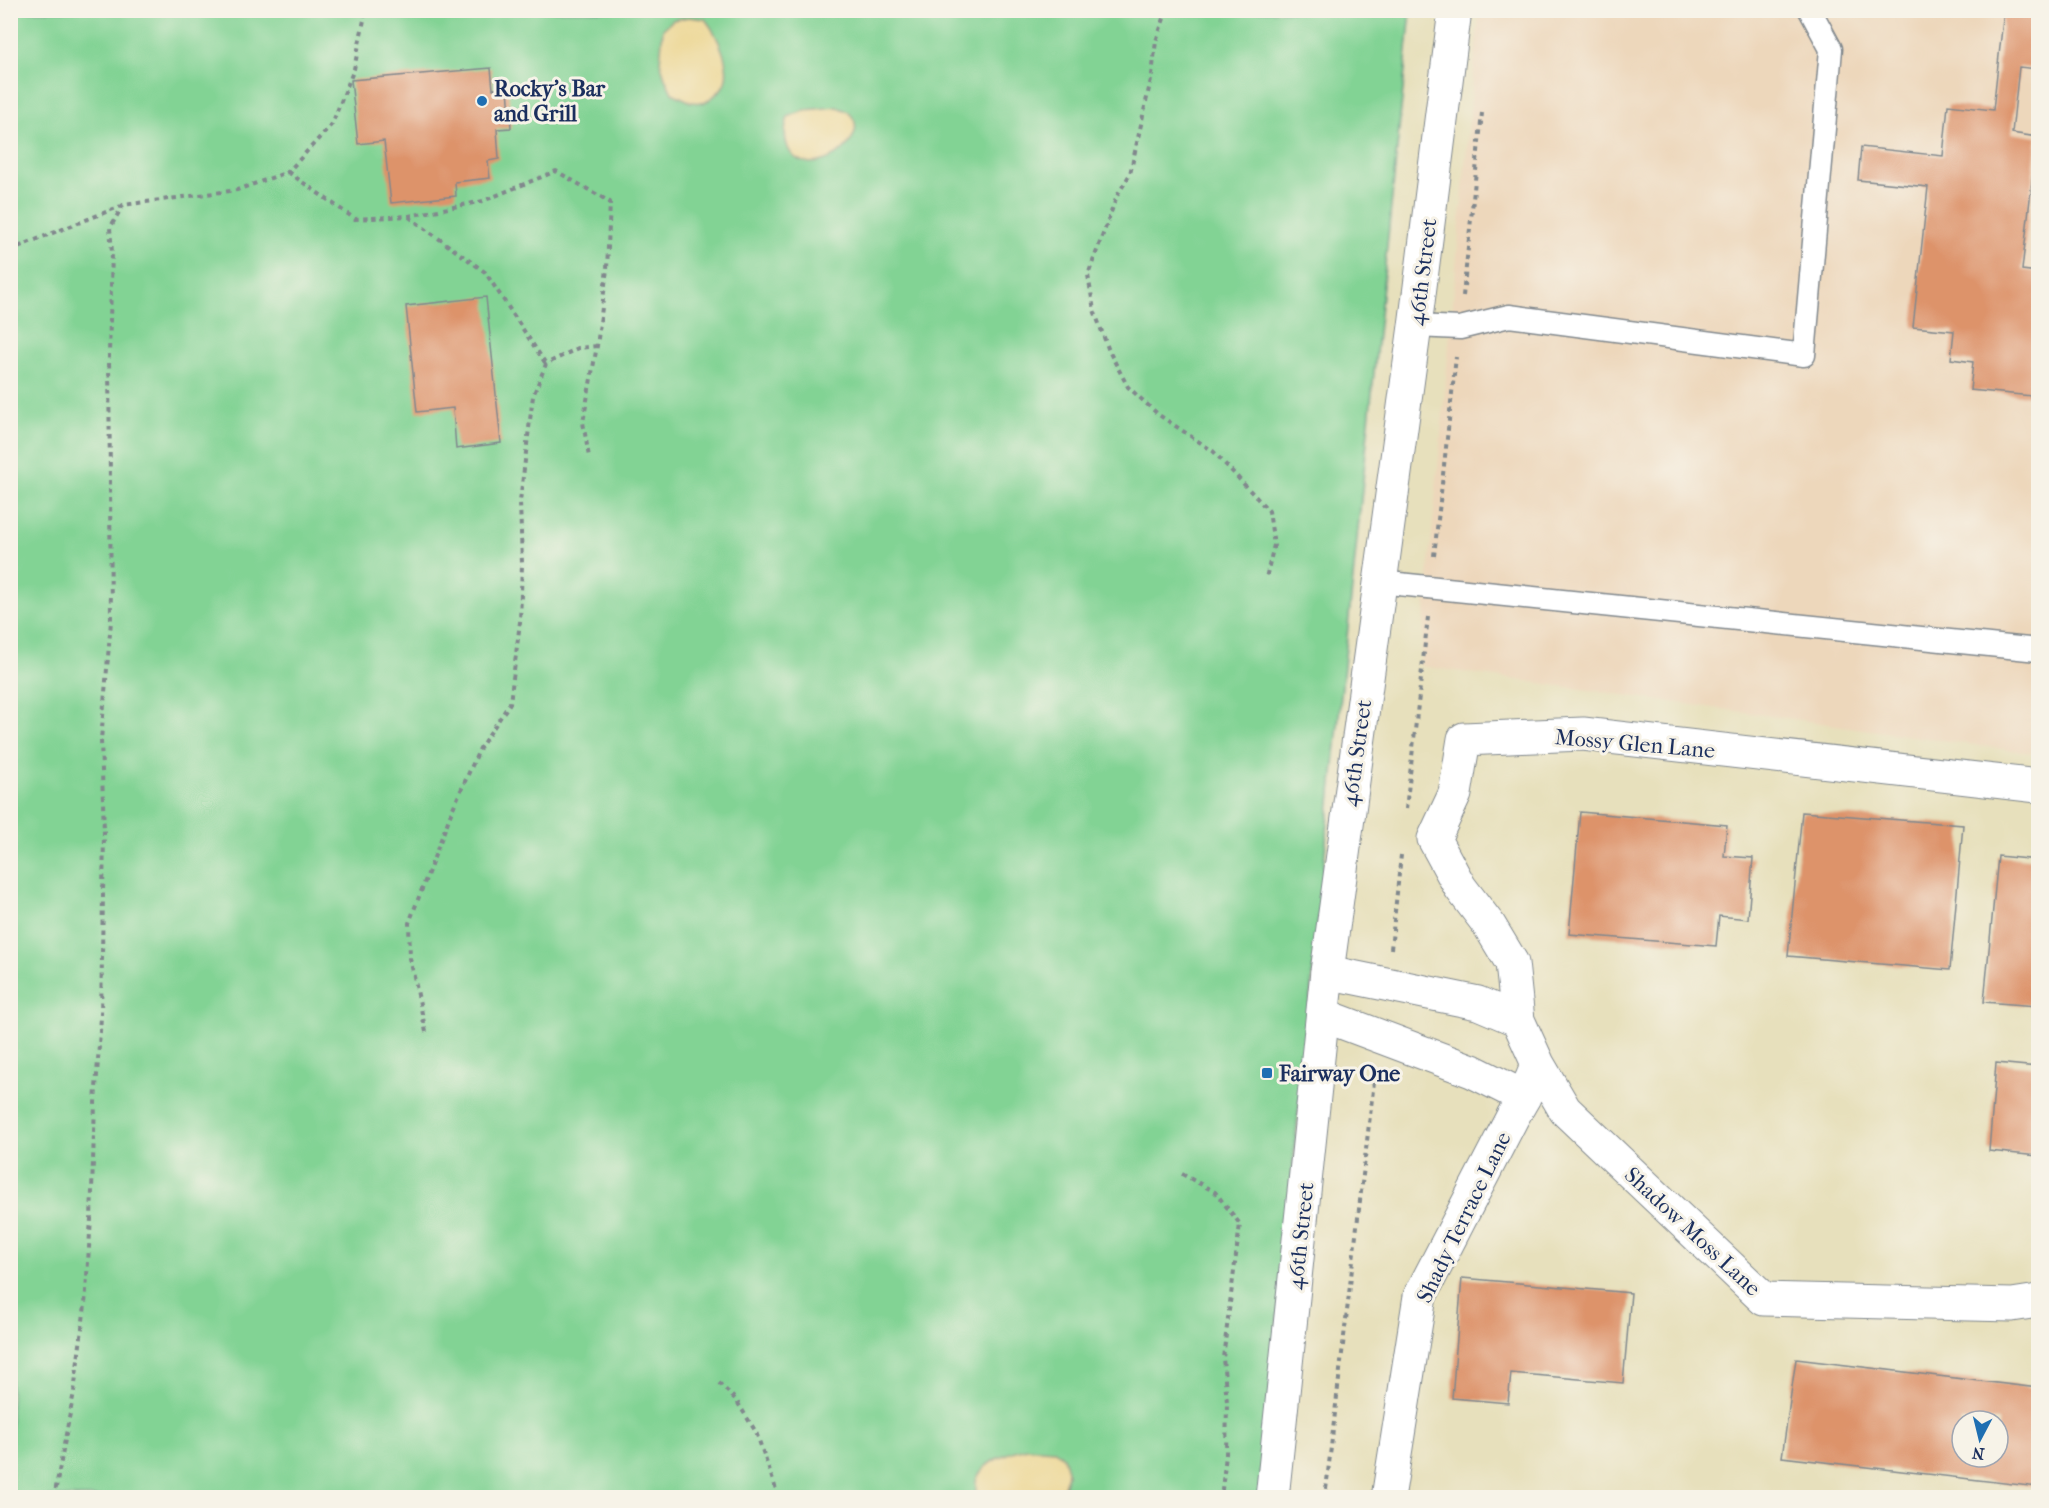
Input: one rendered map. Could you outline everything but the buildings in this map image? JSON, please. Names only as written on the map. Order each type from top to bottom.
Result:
[{"type":"street","name":"46th Street","points":[[1272,1497],[1327,972],[1415,326],[1455,10]]},
{"type":"street","name":"Mossy Glen Lane","points":[[1538,1064],[1518,1020],[1512,963],[1489,926],[1460,887],[1434,839],[1455,794],[1464,739],[1583,734],[2038,786]]},
{"type":"street","points":[[1327,972],[1478,1003],[1518,1020]]},
{"type":"street","points":[[1323,1015],[1472,1071],[1519,1107],[1538,1064]]},
{"type":"street","name":"Shadow Moss Lane","points":[[1538,1064],[1565,1110],[1764,1299],[2012,1305],[2038,1300]]},
{"type":"street","name":"Shady Terrace Lane","points":[[1388,1497],[1420,1296],[1519,1107]]},
{"type":"lane","points":[[1415,326],[1460,328],[1509,316],[1804,355],[1831,49],[1810,10]]},
{"type":"lane","points":[[1379,582],[2038,650]]},
{"type":"path","points":[[10,250],[123,206],[237,190],[288,172],[332,124],[354,69],[366,10]]},
{"type":"path","points":[[1167,10],[1156,41],[1152,75],[1130,174],[1117,196],[1088,275],[1094,310],[1108,351],[1128,387],[1158,415],[1213,451],[1269,511],[1274,545],[1266,578]]},
{"type":"path","points":[[1406,810],[1460,328],[1482,105]]},
{"type":"path","points":[[288,172],[355,219],[409,216],[483,201],[556,171],[610,202],[607,269],[597,346],[583,422],[589,457]]},
{"type":"path","points":[[54,1497],[75,1392],[85,1305],[91,1219],[101,1017],[104,833],[101,740],[111,621],[109,354],[112,252],[110,228],[123,206]]},
{"type":"path","points":[[409,216],[485,272],[546,364]]},
{"type":"path","points":[[426,1032],[410,958],[410,923],[453,808],[480,748],[510,704],[520,622],[522,564],[520,501],[533,396],[546,364],[578,348],[597,346]]},
{"type":"path","points":[[1387,984],[1402,846]]},
{"type":"path","points":[[1325,1497],[1380,1036]]},
{"type":"path","points":[[1182,1174],[1215,1192],[1240,1224],[1223,1358],[1227,1402],[1226,1455],[1221,1497]]},
{"type":"path","points":[[718,1383],[736,1400],[756,1432],[779,1497]]},
{"type":"shaded area","points":[[1479,11],[2038,11],[2038,754],[1420,666]]},
{"type":"green space","points":[[10,11],[1411,11],[1259,1497],[11,1497]]},
{"type":"sand","points":[[688,17],[705,19],[723,52],[727,72],[722,88],[704,103],[691,102],[672,93],[660,62],[663,29],[673,20]]},
{"type":"sand","points":[[837,107],[848,112],[855,124],[854,135],[847,146],[836,155],[823,161],[809,163],[797,159],[788,148],[786,140],[785,129],[788,117],[805,110]]},
{"type":"sand","points":[[1027,1448],[1055,1450],[1063,1457],[1068,1474],[1061,1497],[983,1497],[976,1493],[976,1480],[986,1467],[1006,1454]]},
{"type":"place","name":"Rocky's Bar and Grill","points":[[482,101]]},
{"type":"place","name":"Fairway One","points":[[1267,1073]]}]
